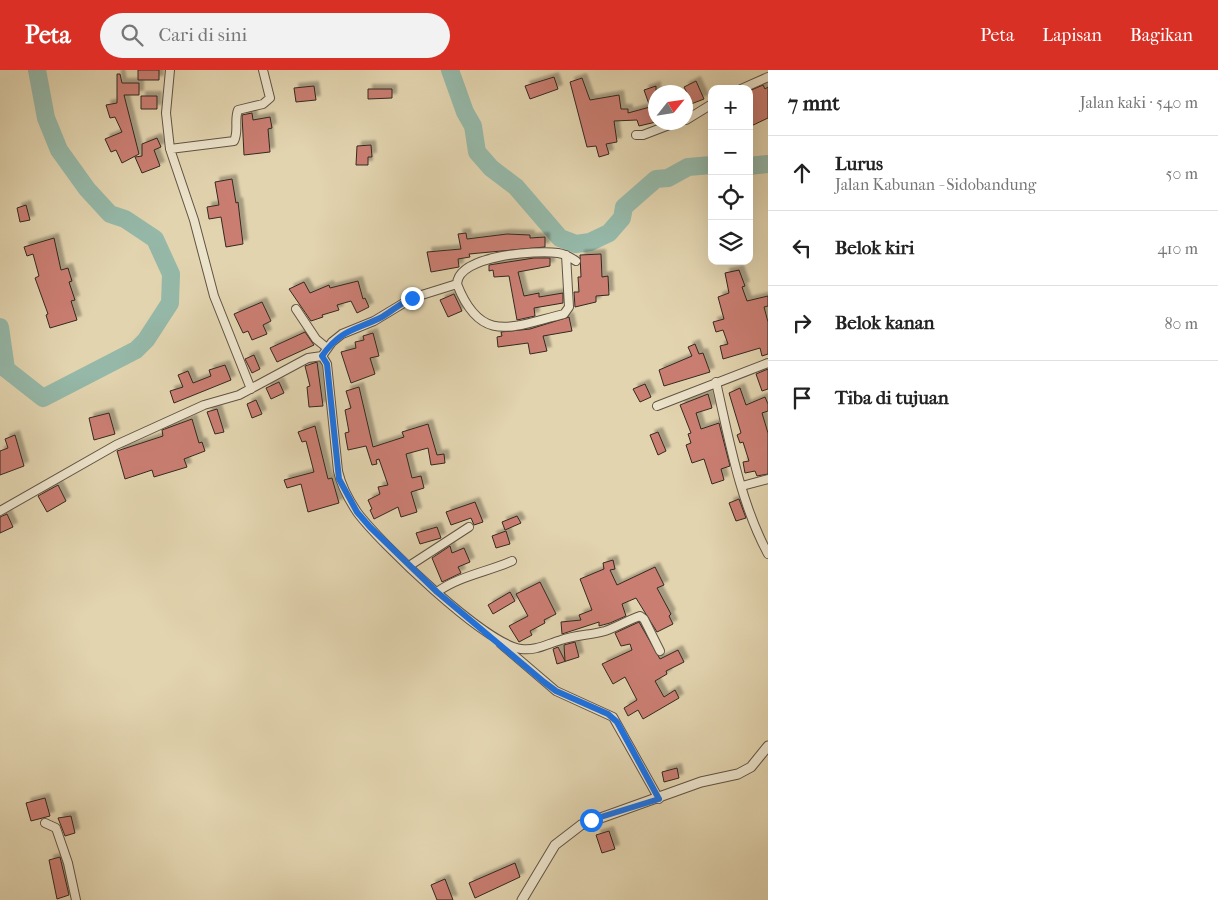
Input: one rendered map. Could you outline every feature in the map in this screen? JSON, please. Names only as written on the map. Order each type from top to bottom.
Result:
[{"type":"street","points":[[170,70],[166,113],[170,149],[194,220],[214,296],[251,389]]},
{"type":"street","points":[[170,149],[234,141],[237,134],[236,115],[238,110],[263,104],[270,98],[264,70]]},
{"type":"street","points":[[750,85],[768,77]]},
{"type":"street","points":[[693,116],[708,106]]},
{"type":"street","points":[[636,135],[643,135],[656,130]]},
{"type":"street","points":[[566,255],[569,308],[564,314],[503,327],[491,327],[476,316],[457,284],[457,278],[462,272],[473,264],[487,259],[551,253],[566,255],[576,261]]},
{"type":"street","points":[[0,511],[116,445],[204,405],[240,395],[301,361],[322,356],[327,348],[342,334],[385,315],[404,302],[457,284]]},
{"type":"street","points":[[296,309],[316,339],[327,348]]},
{"type":"street","points":[[322,356],[327,364],[339,479],[357,512],[437,592],[556,691],[613,717],[659,799]]},
{"type":"street","points":[[657,406],[768,363]]},
{"type":"street","points":[[716,382],[742,486],[754,524],[768,554]]},
{"type":"street","points":[[742,486],[768,479]]},
{"type":"street","points":[[409,566],[469,527]]},
{"type":"street","points":[[437,592],[456,580],[483,573],[512,561]]},
{"type":"street","points":[[495,640],[520,649],[538,648],[576,636],[605,631],[640,616],[644,618],[660,651]]},
{"type":"street","points":[[522,900],[553,848],[563,837],[589,821],[659,799],[700,782],[738,774],[751,767],[768,746]]},
{"type":"street","points":[[45,823],[56,828],[68,863],[76,900]]},
{"type":"building","points":[[138,70],[159,70],[159,80],[138,80]]},
{"type":"building","points":[[117,74],[120,74],[122,83],[139,83],[139,95],[124,95],[139,154],[122,163],[116,150],[111,152],[105,139],[122,132],[115,117],[110,118],[106,105],[117,103]]},
{"type":"building","points":[[554,77],[558,89],[530,99],[525,86]]},
{"type":"building","points":[[582,78],[590,100],[619,95],[621,109],[628,109],[628,113],[648,108],[648,124],[639,126],[637,120],[614,121],[617,142],[606,144],[609,154],[599,157],[596,146],[587,147],[570,82]]},
{"type":"building","points":[[696,81],[704,99],[693,103],[693,85],[688,85]]},
{"type":"building","points":[[763,85],[765,89],[768,87],[768,118],[753,125],[753,89]]},
{"type":"building","points":[[314,86],[316,100],[296,102],[294,88]]},
{"type":"building","points":[[368,89],[392,89],[392,98],[368,99]]},
{"type":"building","points":[[648,89],[648,101],[644,90]]},
{"type":"building","points":[[141,96],[157,96],[157,109],[141,109]]},
{"type":"building","points":[[252,113],[253,120],[270,117],[272,128],[268,129],[270,152],[244,155],[242,115]]},
{"type":"building","points":[[157,138],[161,147],[154,150],[160,166],[142,173],[135,157],[142,156],[142,144]]},
{"type":"building","points":[[371,145],[372,157],[368,157],[368,165],[356,165],[357,146]]},
{"type":"building","points":[[232,179],[236,203],[238,202],[243,244],[226,247],[221,217],[209,219],[207,207],[219,205],[215,182]]},
{"type":"building","points":[[26,205],[30,220],[20,222],[17,208]]},
{"type":"building","points":[[466,233],[467,239],[507,234],[530,235],[530,238],[545,237],[545,247],[469,254],[470,257],[458,259],[459,267],[431,272],[427,252],[461,249],[458,234]]},
{"type":"building","points":[[54,238],[61,270],[68,268],[72,281],[69,282],[75,300],[71,301],[77,320],[50,328],[46,315],[48,314],[35,278],[39,276],[33,254],[27,256],[24,247]]},
{"type":"building","points":[[601,254],[602,277],[608,276],[609,295],[596,296],[596,302],[575,307],[574,292],[579,292],[578,277],[581,277],[580,255]]},
{"type":"building","points":[[534,258],[550,258],[550,266],[518,272],[524,296],[539,293],[539,297],[563,293],[563,303],[534,308],[535,316],[517,320],[509,276],[494,277],[493,270],[489,271],[489,265]]},
{"type":"building","points":[[739,270],[745,286],[742,287],[747,301],[768,296],[768,306],[764,307],[768,322],[768,354],[762,356],[760,348],[723,359],[720,346],[728,344],[723,330],[716,332],[713,322],[724,319],[718,297],[729,293],[725,273]]},
{"type":"building","points":[[358,281],[363,299],[365,298],[369,307],[357,313],[351,301],[337,305],[339,310],[322,315],[323,317],[311,321],[289,289],[304,282],[310,293],[329,285],[330,288]]},
{"type":"building","points":[[454,294],[462,311],[448,317],[440,300]]},
{"type":"building","points":[[262,302],[271,321],[263,325],[267,334],[252,340],[248,331],[243,333],[234,314]]},
{"type":"building","points":[[569,317],[572,331],[543,336],[547,351],[530,354],[528,343],[498,347],[497,337],[502,336],[501,332],[530,329]]},
{"type":"building","points":[[305,332],[314,345],[277,362],[270,348]]},
{"type":"building","points":[[373,333],[379,356],[370,358],[375,374],[351,383],[341,352],[356,348],[355,342],[364,340],[363,336]]},
{"type":"building","points":[[695,344],[699,354],[703,353],[710,372],[664,386],[659,370],[692,356],[688,347]]},
{"type":"building","points":[[254,355],[260,369],[252,373],[245,359]]},
{"type":"building","points":[[317,362],[323,406],[309,407],[307,387],[310,386],[305,366]]},
{"type":"building","points":[[225,365],[231,380],[174,403],[170,391],[183,387],[178,375],[188,371],[193,383],[211,376],[209,370]]},
{"type":"building","points":[[768,369],[768,389],[762,391],[756,374]]},
{"type":"building","points":[[279,382],[284,393],[271,399],[266,388]]},
{"type":"building","points":[[645,384],[651,397],[640,402],[633,389]]},
{"type":"building","points":[[359,387],[373,447],[404,437],[402,432],[428,424],[437,455],[444,454],[445,463],[431,465],[428,448],[406,454],[412,478],[421,476],[424,488],[411,492],[417,512],[401,517],[398,507],[374,519],[368,500],[380,494],[378,487],[388,485],[379,459],[376,460],[377,464],[372,465],[366,446],[348,450],[345,433],[349,432],[345,410],[351,408],[346,391]]},
{"type":"building","points":[[740,388],[746,405],[765,397],[768,404],[768,411],[762,413],[768,433],[768,474],[757,476],[755,471],[745,473],[743,462],[749,461],[743,442],[740,443],[737,435],[741,433],[729,393]]},
{"type":"building","points":[[708,394],[712,408],[696,413],[701,429],[719,423],[730,466],[721,469],[724,480],[712,484],[704,459],[692,463],[686,445],[691,443],[688,434],[691,433],[680,405]]},
{"type":"building","points":[[256,400],[262,414],[252,418],[247,404]]},
{"type":"building","points":[[217,409],[224,432],[215,434],[207,412]]},
{"type":"building","points":[[109,413],[115,434],[94,440],[89,418]]},
{"type":"building","points":[[192,419],[199,443],[202,442],[205,451],[184,459],[187,467],[154,477],[152,470],[125,479],[117,451],[163,436],[162,430]]},
{"type":"building","points":[[315,426],[328,479],[332,478],[339,503],[308,512],[301,484],[287,488],[284,480],[314,472],[306,441],[302,442],[298,432]]},
{"type":"building","points":[[658,432],[666,451],[658,455],[650,435]]},
{"type":"building","points":[[15,435],[24,466],[0,475],[0,451],[8,448],[5,439]]},
{"type":"building","points":[[58,485],[66,501],[47,512],[38,496]]},
{"type":"building","points":[[739,499],[746,518],[736,521],[729,503]]},
{"type":"building","points":[[475,502],[483,522],[474,525],[471,518],[451,525],[446,512]]},
{"type":"building","points":[[7,514],[13,527],[0,533],[0,517]]},
{"type":"building","points":[[517,516],[521,523],[505,530],[502,522]]},
{"type":"building","points":[[437,527],[441,538],[420,544],[416,533]]},
{"type":"building","points":[[506,531],[510,544],[496,548],[492,536]]},
{"type":"building","points":[[450,546],[452,553],[464,548],[470,562],[458,567],[461,573],[442,582],[432,558]]},
{"type":"building","points":[[613,560],[615,569],[610,570],[617,585],[655,567],[664,585],[657,588],[671,614],[669,616],[673,624],[657,632],[636,598],[622,604],[626,616],[610,623],[599,626],[599,622],[562,634],[561,622],[581,620],[579,615],[592,610],[580,579],[604,569],[603,563]]},
{"type":"building","points":[[540,582],[556,614],[544,620],[545,623],[530,631],[532,635],[519,642],[509,626],[528,616],[516,594]]},
{"type":"building","points":[[510,592],[515,601],[493,614],[488,605]]},
{"type":"building","points":[[639,622],[660,659],[678,650],[684,662],[666,671],[667,674],[655,681],[664,697],[675,690],[679,698],[643,719],[638,710],[628,716],[624,708],[637,700],[625,677],[613,684],[602,664],[632,650],[630,644],[621,646],[615,633]]},
{"type":"building","points":[[575,642],[579,657],[557,664],[553,649],[558,647],[565,661],[564,645]]},
{"type":"building","points":[[677,768],[679,778],[664,782],[662,772]]},
{"type":"building","points":[[45,798],[50,816],[31,821],[26,803]]},
{"type":"building","points":[[71,816],[75,833],[65,836],[58,818]]},
{"type":"building","points":[[609,831],[615,849],[602,853],[596,835]]},
{"type":"building","points":[[60,857],[69,895],[57,899],[49,860]]},
{"type":"building","points":[[515,863],[520,877],[475,898],[469,883]]},
{"type":"building","points":[[445,879],[453,900],[437,900],[431,885]]},
{"type":"waterway","points":[[0,327],[6,369],[43,398],[136,350],[146,340],[170,303],[171,274],[155,239],[125,219],[110,214],[87,189],[59,150],[46,118],[37,70]]},
{"type":"waterway","points":[[450,70],[465,112],[473,126],[477,152],[491,168],[516,187],[560,238],[576,244],[590,242],[609,233],[622,218],[624,207],[656,179],[668,178],[688,167],[708,165]]},
{"type":"waterway","points":[[753,166],[768,164]]},
{"type":"route","points":[[412,298],[374,321],[342,334],[332,342],[322,356],[327,364],[330,384],[339,479],[357,512],[370,527],[437,592],[556,691],[608,714],[617,722],[659,799],[591,820]]}]
